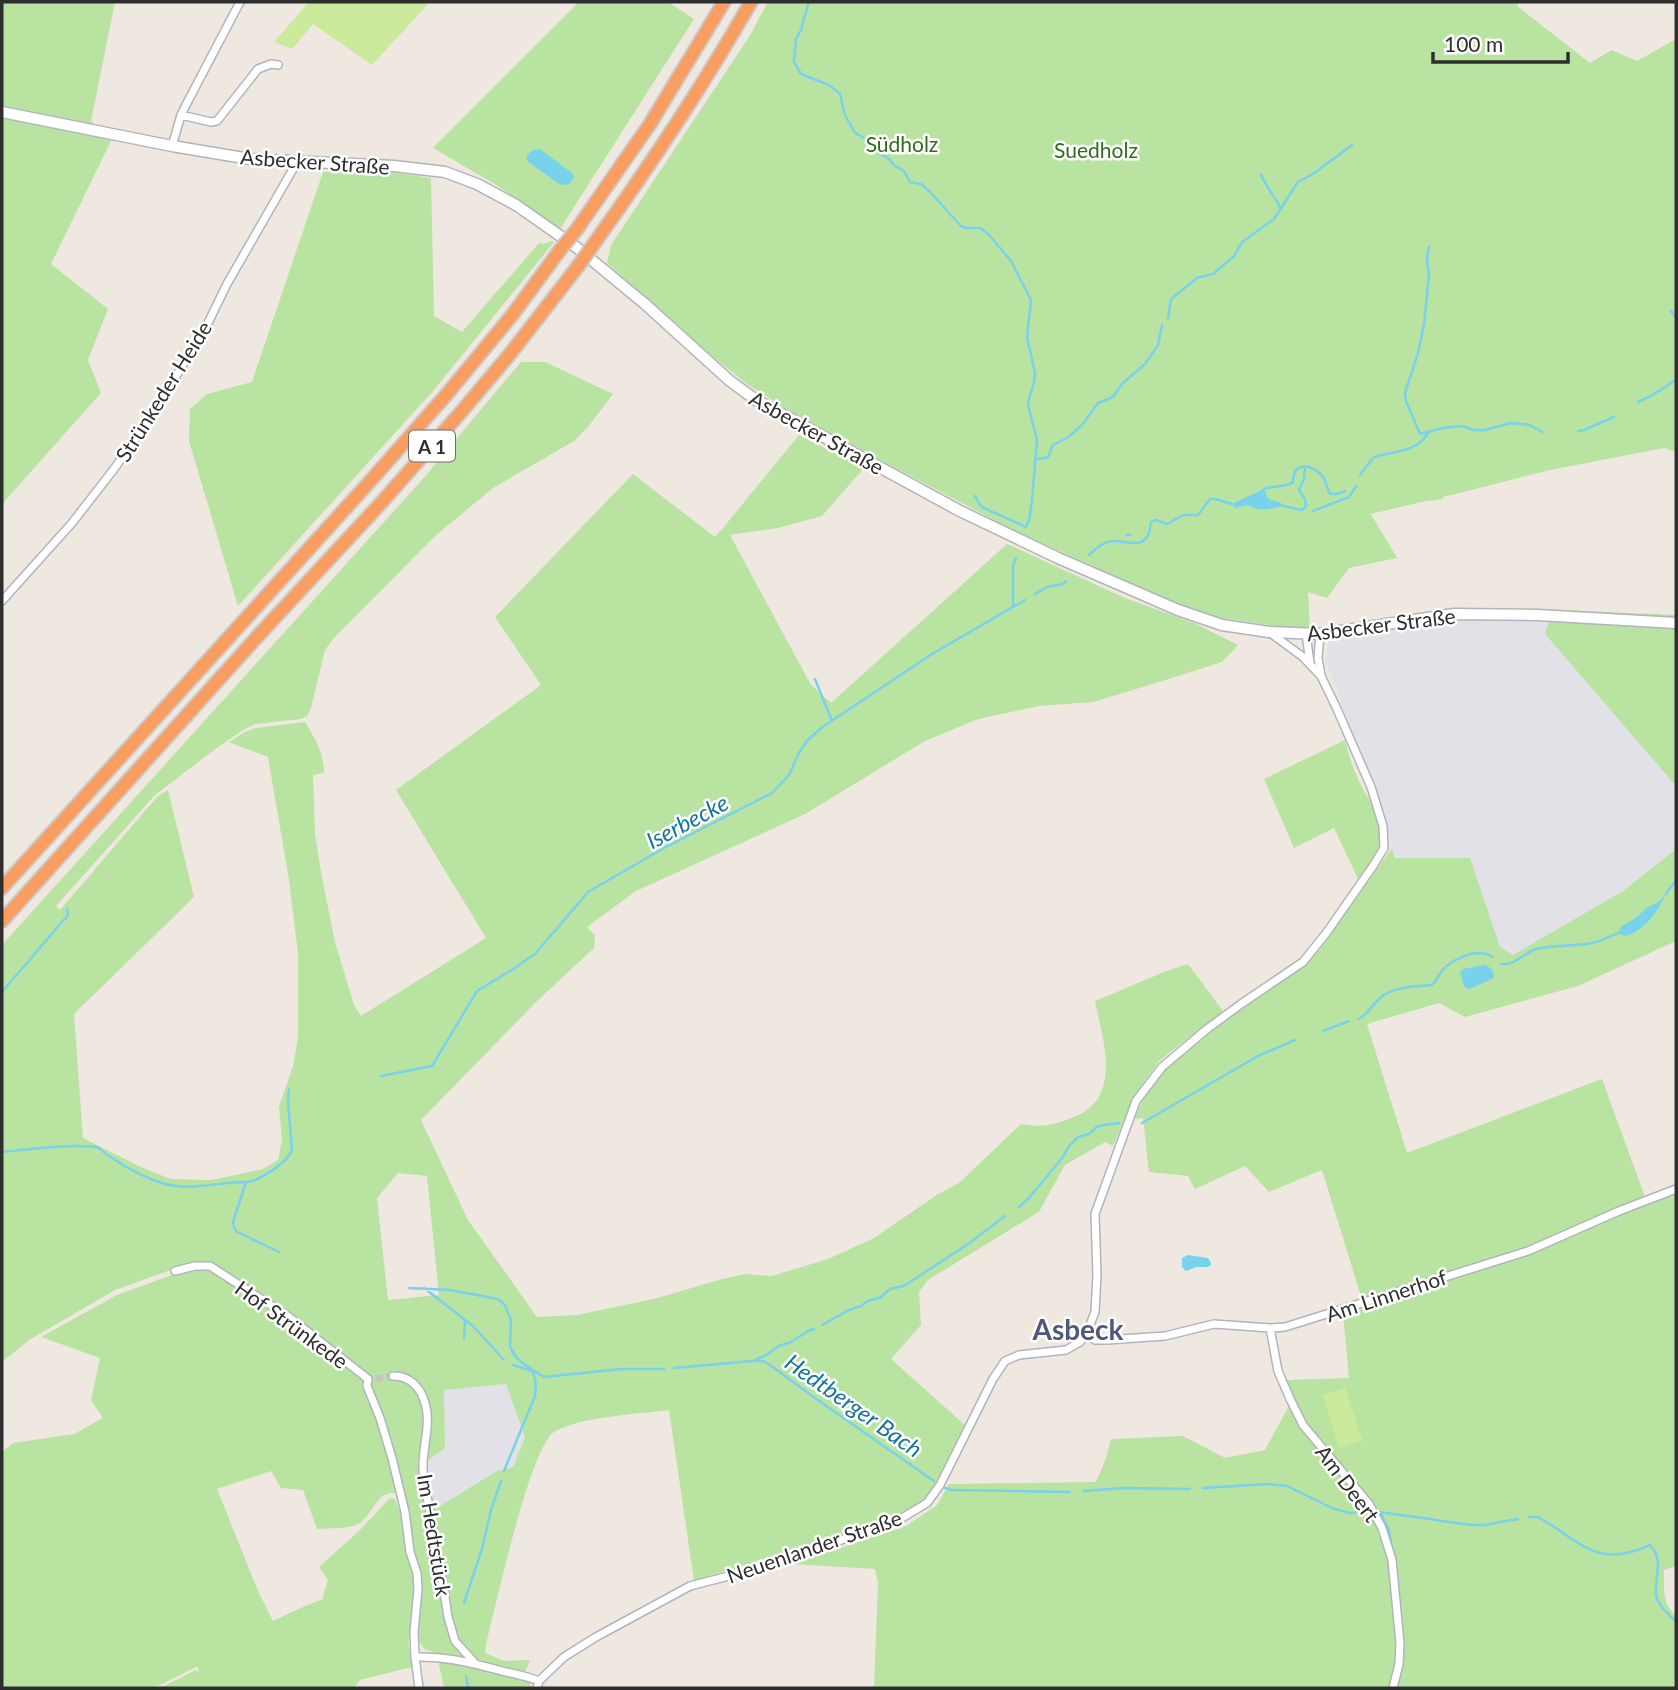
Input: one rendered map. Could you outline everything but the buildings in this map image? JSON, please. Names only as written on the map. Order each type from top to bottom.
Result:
[{"type":"highway","name":"A 1","points":[[2,888],[447,394],[513,314],[617,174],[724,2]]},
{"type":"highway","name":"A 1","points":[[2,921],[382,502],[510,354],[636,186],[751,2]]},
{"type":"main road","name":"Asbecker Straße","points":[[2,112],[250,159],[394,166],[445,172],[477,184],[516,205],[576,247],[645,304],[730,381],[779,414],[955,508],[1058,558],[1178,610],[1222,625],[1269,632],[1320,634],[1454,614],[1538,615],[1676,623]]},
{"type":"street","points":[[172,146],[181,115],[240,2]]},
{"type":"street","points":[[181,115],[217,121],[258,69],[271,64],[278,65]]},
{"type":"street","name":"Strünkeder Heide","points":[[2,601],[72,523],[158,406],[208,323],[227,284],[297,162]]},
{"type":"street","points":[[1086,1335],[1095,1312],[1095,1214],[1136,1101],[1162,1067],[1199,1035],[1303,962],[1334,923],[1384,848],[1383,826],[1371,787],[1321,676],[1310,663],[1269,632]]},
{"type":"street","points":[[1306,634],[1310,663]]},
{"type":"street","points":[[1320,634],[1318,657],[1321,676]]},
{"type":"street","name":"Am Linnerhof","points":[[1086,1335],[1095,1340],[1165,1336],[1214,1324],[1284,1328],[1528,1251],[1676,1189]]},
{"type":"street","name":"Hof Strünkede","points":[[175,1271],[195,1266],[210,1266],[289,1317],[372,1380],[367,1387],[380,1418]]},
{"type":"street","name":"Am Deert","points":[[1270,1328],[1278,1371],[1303,1424],[1369,1504],[1382,1528],[1392,1560],[1400,1643],[1399,1664],[1393,1688]]},
{"type":"street","name":"Neuenlander Straße","points":[[538,1685],[564,1657],[690,1586],[775,1564],[902,1518],[918,1509],[927,1503],[940,1485],[993,1378],[1005,1362],[1019,1355],[1066,1350],[1086,1335]]},
{"type":"street","name":"Im Hedtstück","points":[[393,1376],[407,1378],[417,1387],[426,1409],[428,1434],[423,1471],[448,1617],[455,1641],[474,1662]]},
{"type":"street","name":"Im Hedtstück","points":[[380,1418],[405,1512],[410,1552],[416,1573],[418,1589],[414,1632],[419,1688]]},
{"type":"street","points":[[415,1657],[433,1656],[474,1662],[526,1675],[538,1685]]},
{"type":"shaded area","points":[[1458,619],[1549,620],[1545,634],[1676,786],[1676,849],[1623,891],[1513,955],[1500,948],[1469,858],[1395,858],[1373,786],[1325,660],[1329,639]]},
{"type":"shaded area","points":[[506,1384],[525,1437],[513,1467],[497,1471],[435,1509],[426,1462],[445,1448],[444,1390]]},
{"type":"green space","points":[[2,2],[115,2],[91,121],[111,141],[51,264],[108,309],[88,360],[101,393],[2,504]]},
{"type":"green space","points":[[309,2],[430,2],[372,65],[313,24],[292,49],[274,42]]},
{"type":"green space","points":[[579,2],[668,2],[694,19],[560,229],[493,183],[433,148]]},
{"type":"green space","name":"Südholz","points":[[768,2],[1520,2],[1517,6],[1590,63],[1612,50],[1637,61],[1676,39],[1676,452],[1664,448],[1550,470],[1443,499],[1371,514],[1397,558],[1349,568],[1327,598],[1308,592],[1310,630],[1215,617],[1168,600],[1015,531],[806,421],[747,384],[702,348],[607,263],[611,245],[749,37]]},
{"type":"green space","points":[[378,170],[431,178],[434,316],[462,332],[540,242],[554,242],[433,391],[238,606],[189,441],[190,409],[207,394],[252,382],[323,172]]},
{"type":"green space","points":[[521,362],[545,362],[613,394],[574,441],[493,488],[435,536],[333,639],[325,650],[307,716],[255,724],[214,750],[155,795],[56,906],[60,910],[157,797],[168,790],[194,897],[74,1014],[83,1138],[170,1179],[211,1180],[263,1169],[278,1160],[282,1140],[279,1107],[293,1066],[298,1038],[298,953],[289,880],[268,757],[229,742],[256,728],[305,722],[321,752],[324,773],[313,775],[315,834],[335,942],[354,1005],[361,1016],[486,938],[396,790],[541,685],[495,617],[633,474],[715,537],[799,435],[864,468],[822,516],[778,528],[730,535],[811,685],[831,703],[1007,544],[1125,598],[1194,623],[1238,645],[1222,662],[1143,687],[1093,702],[1039,706],[978,719],[925,741],[805,814],[636,891],[587,927],[595,936],[594,948],[538,1000],[421,1120],[468,1220],[537,1317],[577,1315],[658,1298],[745,1274],[772,1276],[828,1259],[874,1238],[938,1194],[959,1183],[1021,1124],[1054,1124],[1089,1108],[1099,1096],[1106,1067],[1095,1001],[1188,964],[1223,1011],[1159,1061],[1135,1095],[1113,1146],[1105,1142],[1065,1165],[1039,1212],[928,1280],[919,1292],[921,1325],[891,1359],[966,1426],[952,1456],[928,1495],[916,1506],[849,1537],[694,1581],[669,1410],[593,1420],[565,1427],[554,1432],[535,1466],[515,1529],[487,1640],[485,1653],[504,1661],[530,1660],[525,1673],[489,1667],[426,1650],[421,1645],[417,1634],[421,1587],[403,1494],[386,1494],[356,1525],[317,1529],[303,1490],[281,1488],[271,1471],[217,1489],[273,1621],[323,1599],[328,1580],[319,1567],[390,1498],[395,1499],[404,1523],[407,1553],[416,1582],[412,1634],[408,1642],[412,1667],[360,1680],[354,1688],[160,1688],[196,1670],[199,1674],[196,1667],[154,1688],[2,1688],[2,1452],[13,1443],[74,1434],[103,1418],[91,1400],[100,1358],[41,1337],[117,1295],[177,1273],[210,1268],[290,1321],[340,1365],[345,1360],[293,1317],[212,1264],[195,1264],[115,1290],[29,1340],[2,1362],[2,945],[421,481]],"holes":[[[398,1173],[427,1176],[439,1295],[388,1300],[377,1198]],[[506,1384],[525,1437],[513,1467],[497,1471],[435,1509],[426,1462],[445,1448],[444,1390]]]},
{"type":"green space","points":[[1540,609],[1676,615],[1676,786],[1545,634],[1549,620]]},
{"type":"green space","points":[[1345,740],[1357,776],[1378,818],[1381,834],[1376,852],[1359,881],[1334,828],[1294,848],[1264,779]]},
{"type":"green space","points":[[1392,848],[1395,858],[1470,858],[1500,947],[1513,955],[1623,891],[1676,849],[1676,941],[1578,986],[1465,1017],[1439,1003],[1367,1024],[1407,1153],[1602,1079],[1645,1197],[1526,1248],[1360,1300],[1322,1170],[1269,1192],[1245,1166],[1195,1189],[1188,1176],[1149,1172],[1143,1118],[1135,1119],[1148,1091],[1167,1067],[1190,1046],[1271,989],[1319,950]]},
{"type":"green space","points":[[1676,1191],[1676,1566],[1664,1570],[1664,1591],[1667,1605],[1676,1617],[1676,1688],[874,1688],[878,1583],[875,1569],[792,1564],[906,1526],[937,1505],[949,1484],[1096,1482],[1111,1439],[1183,1436],[1225,1458],[1265,1450],[1290,1404],[1316,1444],[1372,1513],[1396,1568],[1381,1522],[1369,1502],[1309,1430],[1291,1399],[1285,1380],[1349,1378],[1343,1313],[1530,1252]]},
{"type":"green space","points":[[1345,1388],[1362,1440],[1339,1448],[1323,1395]]},
{"type":"green space","points":[[438,1660],[528,1680],[532,1688],[444,1688]]},
{"type":"water","points":[[540,149],[572,173],[574,178],[568,185],[559,184],[527,161],[527,155]]},
{"type":"water","points":[[1264,489],[1268,499],[1284,506],[1261,509],[1248,505],[1235,508],[1232,504]]},
{"type":"water","points":[[1666,894],[1645,925],[1626,936],[1618,933],[1622,926]]},
{"type":"water","points":[[1484,965],[1492,969],[1494,978],[1469,989],[1464,987],[1460,972]]},
{"type":"water","points":[[1188,1255],[1208,1258],[1211,1265],[1186,1271],[1182,1267],[1182,1258]]},
{"type":"waterway","points":[[809,2],[796,39],[794,62],[801,74],[829,85],[840,94],[845,115],[855,133],[866,139],[874,151],[887,157],[904,171],[910,182],[921,184],[929,191],[961,226],[981,228],[990,236],[1011,261],[1031,300],[1027,337],[1035,373],[1028,402],[1037,440],[1032,501],[1026,527],[984,508],[975,496]]},
{"type":"waterway","points":[[1168,319],[1171,299],[1197,278],[1213,274],[1234,256],[1242,242],[1274,219],[1298,182],[1352,145]]},
{"type":"waterway","points":[[1261,174],[1280,207]]},
{"type":"waterway","points":[[1427,432],[1420,434],[1405,393],[1424,324],[1429,247]]},
{"type":"waterway","points":[[1671,311],[1676,318]]},
{"type":"waterway","points":[[1038,459],[1048,457],[1053,445],[1067,438],[1082,425],[1098,403],[1113,397],[1122,384],[1145,364],[1158,345],[1162,325]]},
{"type":"waterway","name":"Iserbecke","points":[[1638,402],[1676,380]]},
{"type":"waterway","name":"Iserbecke","points":[[1578,431],[1614,417]]},
{"type":"waterway","name":"Iserbecke","points":[[1360,475],[1377,456],[1414,446],[1420,443],[1428,432],[1442,428],[1462,426],[1485,430],[1511,423],[1530,425],[1542,432]]},
{"type":"waterway","points":[[1284,506],[1302,510],[1306,506],[1299,490],[1305,467]]},
{"type":"waterway","points":[[1264,489],[1290,484],[1296,470],[1306,467],[1314,469],[1323,477],[1330,494],[1345,491]]},
{"type":"waterway","name":"Iserbecke","points":[[1313,511],[1349,497],[1356,486]]},
{"type":"waterway","name":"Iserbecke","points":[[1089,555],[1097,547],[1110,541],[1143,541],[1149,533],[1151,522],[1155,520],[1167,524],[1183,515],[1198,515],[1210,499],[1232,504]]},
{"type":"waterway","points":[[1013,607],[1013,565],[1016,558]]},
{"type":"waterway","name":"Iserbecke","points":[[1035,594],[1066,581]]},
{"type":"waterway","name":"Iserbecke","points":[[381,1076],[432,1066],[477,991],[536,953],[588,892],[664,848],[772,793],[789,775],[806,742],[821,728],[932,654],[1025,600]]},
{"type":"waterway","points":[[815,679],[832,721]]},
{"type":"waterway","points":[[1666,894],[1676,880]]},
{"type":"waterway","points":[[2,992],[68,915],[67,909]]},
{"type":"waterway","points":[[1501,964],[1511,963],[1536,949],[1590,943],[1618,933]]},
{"type":"waterway","points":[[1359,1019],[1391,991],[1433,984],[1446,967],[1458,959],[1476,953],[1493,957]]},
{"type":"waterway","points":[[1323,1031],[1349,1021]]},
{"type":"waterway","points":[[1142,1123],[1258,1056],[1295,1040]]},
{"type":"waterway","name":"Iserbecke","points":[[247,1182],[272,1170],[285,1160],[292,1150],[289,1089]]},
{"type":"waterway","points":[[1019,1207],[1078,1137],[1089,1134],[1098,1126],[1119,1123]]},
{"type":"waterway","points":[[2,1152],[91,1146],[99,1148],[138,1173],[165,1184],[195,1186],[246,1182],[233,1222],[234,1227],[236,1231],[279,1252]]},
{"type":"waterway","points":[[822,1325],[881,1297],[890,1289],[904,1286],[1005,1216]]},
{"type":"waterway","points":[[409,1288],[450,1290],[498,1299],[505,1305],[511,1320],[510,1347],[525,1365],[544,1377],[621,1369],[664,1369]]},
{"type":"waterway","points":[[424,1288],[473,1326],[504,1360]]},
{"type":"waterway","points":[[464,1338],[465,1321]]},
{"type":"waterway","points":[[674,1368],[753,1361],[814,1329]]},
{"type":"waterway","name":"Hedtberger Bach","points":[[753,1361],[763,1361],[770,1365],[934,1481]]},
{"type":"waterway","points":[[504,1471],[535,1396],[536,1385],[533,1371],[513,1365]]},
{"type":"waterway","points":[[464,1603],[501,1481]]},
{"type":"waterway","name":"Hedtberger Bach","points":[[1203,1488],[1268,1484],[1287,1486],[1332,1508],[1349,1513],[1367,1512]]},
{"type":"waterway","name":"Hedtberger Bach","points":[[945,1488],[1070,1492]]},
{"type":"waterway","name":"Hedtberger Bach","points":[[1084,1491],[1123,1488],[1190,1489]]},
{"type":"waterway","name":"Hedtberger Bach","points":[[1392,1549],[1389,1530],[1380,1512],[1471,1525],[1518,1519]]},
{"type":"waterway","name":"Hedtberger Bach","points":[[1529,1517],[1538,1517],[1578,1543],[1602,1553],[1616,1555],[1650,1545],[1658,1563],[1657,1599],[1676,1622]]},
{"type":"waterway","points":[[1396,1570],[1398,1587]]},
{"type":"waterway","points":[[466,1676],[468,1688]]},
{"type":"tunnel","points":[[376,1379],[393,1376]]},
{"type":"district","name":"Asbeck","points":[[1078,1329]]},
{"type":"park label","name":"Suedholz","points":[[1096,149]]}]
